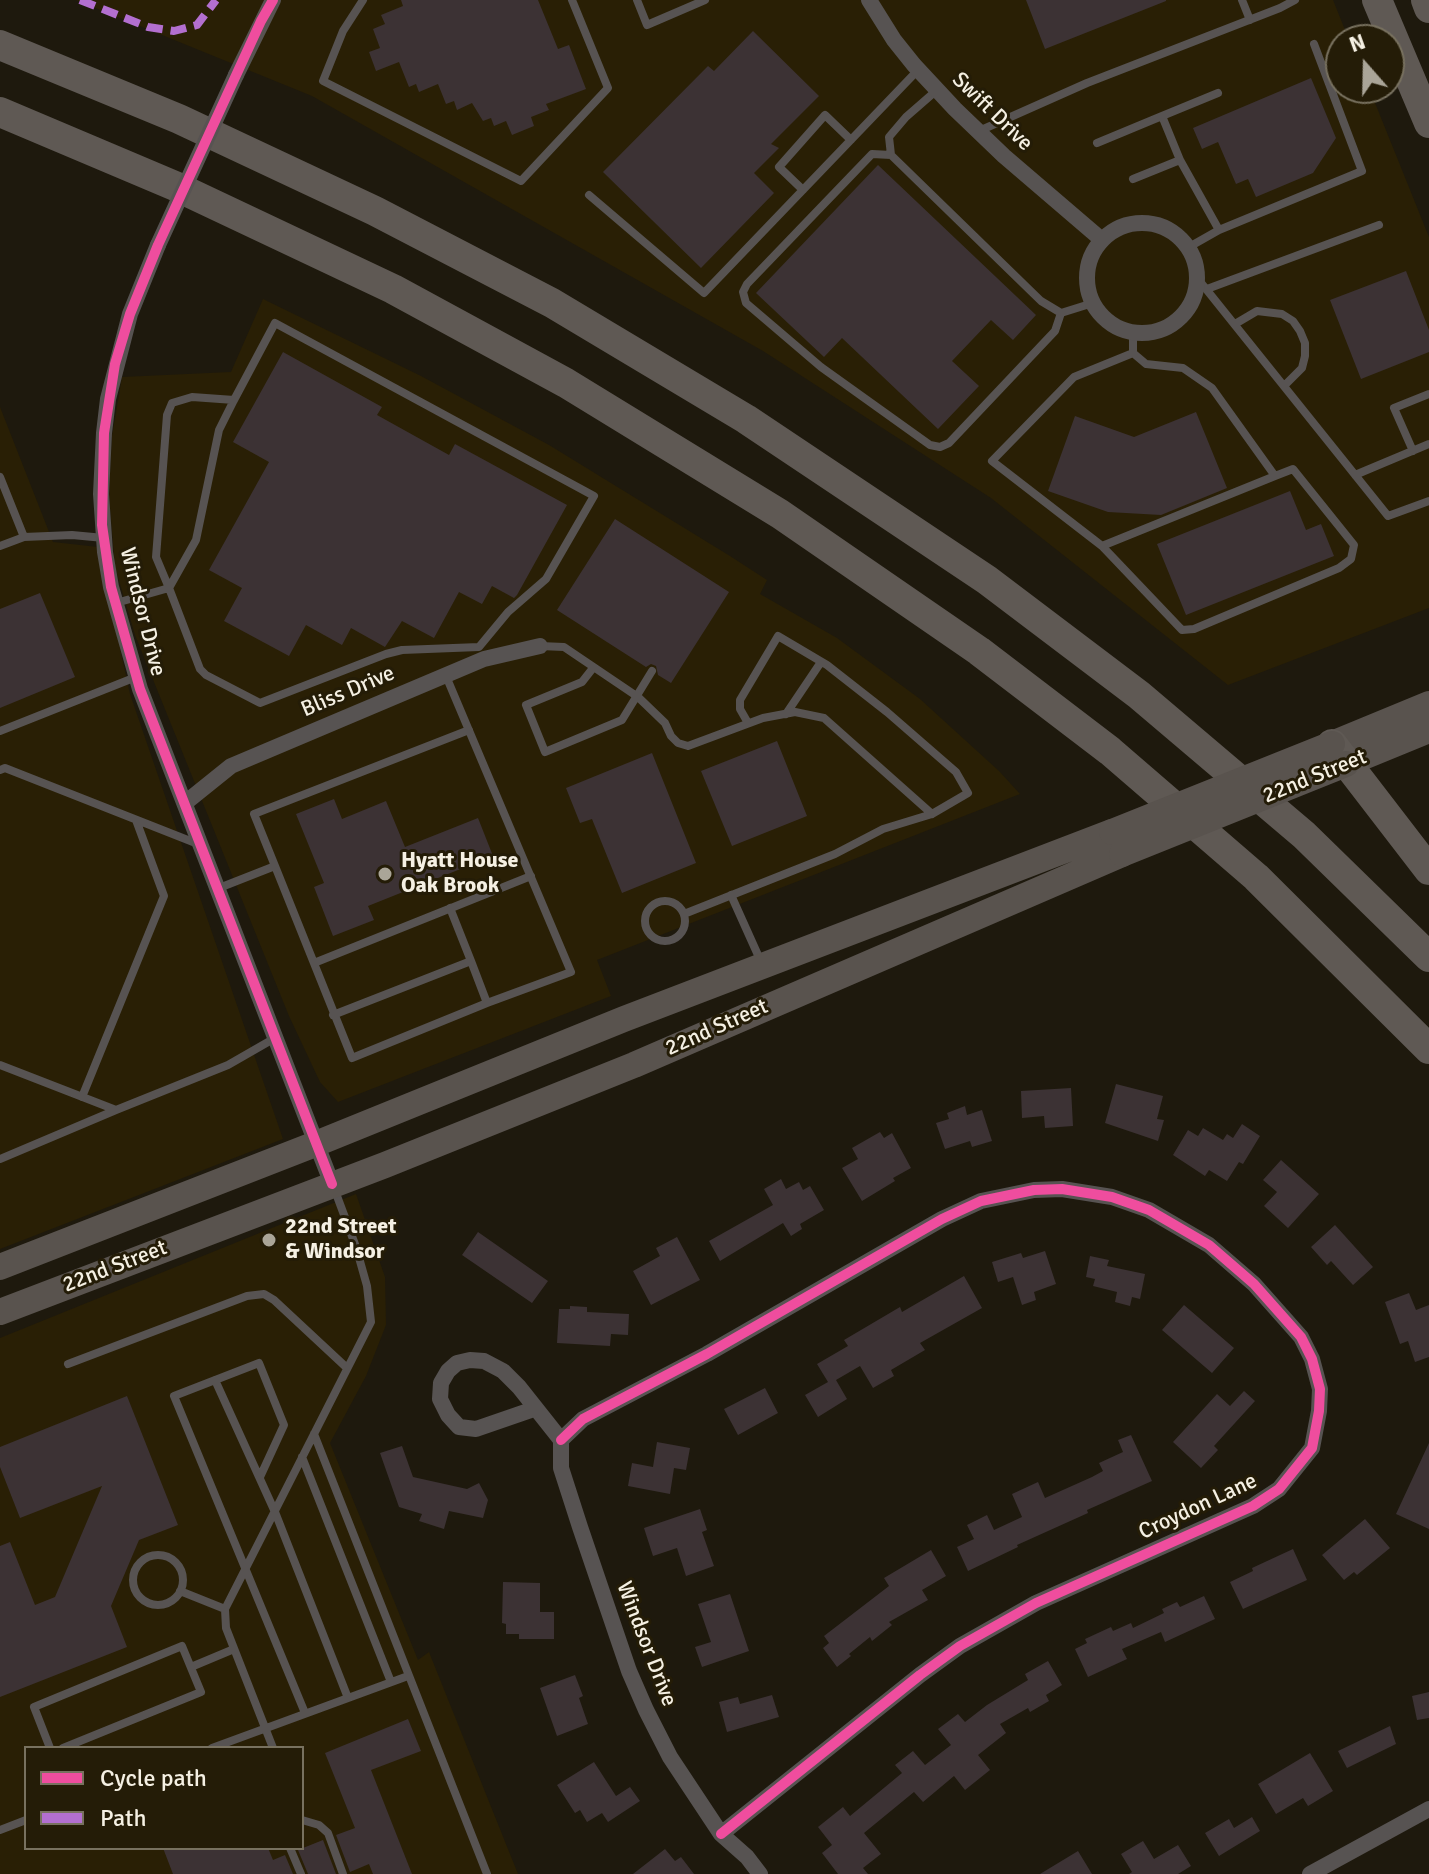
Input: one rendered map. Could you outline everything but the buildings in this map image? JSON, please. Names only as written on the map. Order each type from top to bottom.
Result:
[{"type":"highway","points":[[1377,0],[1429,123]]},
{"type":"highway","points":[[1385,0],[1406,68]]},
{"type":"highway","points":[[1426,0],[1429,8]]},
{"type":"highway","points":[[0,45],[179,119],[375,211],[552,303],[746,419],[975,571],[1139,695],[1304,835],[1429,957]]},
{"type":"highway","points":[[0,112],[162,180],[393,289],[577,389],[792,522],[979,651],[1122,761],[1256,877],[1429,1049]]},
{"type":"highway","points":[[1339,754],[1429,870]]},
{"type":"main road","name":"22nd Street","points":[[1339,754],[1429,704]]},
{"type":"main road","name":"22nd Street","points":[[0,1267],[763,966],[1117,843],[1339,754],[1429,730]]},
{"type":"main road","name":"22nd Street","points":[[0,1312],[634,1065],[1117,843]]},
{"type":"street","name":"Windsor Drive","points":[[273,0],[158,245],[130,314],[108,399],[101,471],[104,538],[115,603],[136,677],[332,1184]]},
{"type":"street","name":"Swift Drive","points":[[869,0],[894,40],[937,90],[978,132],[1102,240]]},
{"type":"street","points":[[1147,222],[1163,226],[1178,235],[1189,247],[1202,284],[1185,314],[1170,326],[1152,333],[1133,333],[1109,323],[1093,303],[1087,287],[1087,270],[1092,254],[1115,229],[1130,223],[1147,222]]},
{"type":"street","name":"Bliss Drive","points":[[185,803],[231,766],[445,675],[482,653],[540,646]]},
{"type":"street","name":"Croydon Lane","points":[[561,1440],[583,1419],[707,1354],[942,1219],[981,1201],[1034,1190],[1062,1189],[1112,1197],[1149,1210],[1209,1245],[1254,1284],[1301,1337],[1312,1359],[1320,1389],[1312,1448],[1279,1489],[1253,1506],[1036,1603],[960,1646],[721,1834]]},
{"type":"street","points":[[534,1409],[476,1429],[459,1427],[440,1399],[441,1383],[457,1363],[484,1361],[503,1371],[519,1387],[561,1440]]},
{"type":"street","name":"Windsor Drive","points":[[561,1440],[561,1468],[629,1671],[646,1710],[670,1757],[721,1834],[747,1857],[760,1874]]},
{"type":"street","points":[[1310,1874],[1429,1809]]},
{"type":"lane","points":[[363,0],[343,31],[323,81],[521,181],[608,88],[572,0]]},
{"type":"lane","points":[[637,0],[647,25],[705,0]]},
{"type":"lane","points":[[1242,0],[1250,20]]},
{"type":"lane","points":[[978,132],[1087,83],[1295,0]]},
{"type":"lane","points":[[1189,247],[1219,230],[1362,171],[1314,44]]},
{"type":"lane","points":[[589,195],[704,293],[918,70]]},
{"type":"lane","points":[[937,90],[889,137],[891,155],[1041,301],[1061,313],[1093,303]]},
{"type":"lane","points":[[1097,143],[1218,93]]},
{"type":"lane","points":[[803,190],[779,167],[825,115],[851,140]]},
{"type":"lane","points":[[1162,116],[1180,160],[1219,230]]},
{"type":"lane","points":[[891,155],[872,154],[747,284],[743,292],[746,303],[821,367],[930,445],[940,447],[949,443],[1055,331],[1061,313]]},
{"type":"lane","points":[[1133,179],[1180,160]]},
{"type":"lane","points":[[1379,225],[1202,284],[1388,516],[1429,501]]},
{"type":"lane","points":[[1235,324],[1257,311],[1282,314],[1293,321],[1305,343],[1305,356],[1302,368],[1284,386]]},
{"type":"lane","points":[[115,603],[169,588],[196,540],[219,430],[275,323],[594,496],[546,579],[508,612],[482,653],[394,652],[260,703],[200,669],[169,588],[156,557],[167,415],[172,403],[192,397],[234,400]]},
{"type":"lane","points":[[1133,333],[1133,353],[1146,364],[1183,368],[1212,388],[1275,476]]},
{"type":"lane","points":[[1102,546],[1293,469],[1354,545],[1351,559],[1339,568],[1194,629],[1182,630],[1102,546],[992,461],[1074,377],[1133,353]]},
{"type":"lane","points":[[1413,451],[1394,408],[1429,394]]},
{"type":"lane","points":[[1355,475],[1429,444]]},
{"type":"lane","points":[[0,477],[24,537]]},
{"type":"lane","points":[[0,546],[24,537],[72,535],[104,538]]},
{"type":"lane","points":[[684,914],[835,854],[883,829],[932,814],[968,793],[956,772],[887,712],[821,662],[778,636],[740,700],[740,709],[748,723]]},
{"type":"lane","points":[[540,646],[564,647],[638,697],[665,723],[678,743],[688,746],[748,723],[795,712],[824,718],[932,814]]},
{"type":"lane","points":[[786,714],[821,662]]},
{"type":"lane","points":[[593,668],[582,682],[526,705],[545,752],[622,720],[652,671]]},
{"type":"lane","points":[[445,675],[469,730],[531,876],[571,972],[352,1058],[254,814],[469,730]]},
{"type":"lane","points":[[0,731],[136,677]]},
{"type":"lane","points":[[0,770],[5,768],[202,846]]},
{"type":"lane","points":[[82,1097],[164,896],[136,820]]},
{"type":"lane","points":[[219,888],[275,866]]},
{"type":"lane","points":[[314,963],[531,876]]},
{"type":"lane","points":[[731,895],[763,966]]},
{"type":"lane","points":[[662,901],[675,903],[684,914],[684,927],[675,938],[662,940],[646,927],[645,920],[650,908],[662,901]]},
{"type":"lane","points":[[450,908],[487,1003]]},
{"type":"lane","points":[[333,1015],[471,961]]},
{"type":"lane","points":[[0,1159],[228,1065],[276,1037]]},
{"type":"lane","points":[[0,1065],[116,1110]]},
{"type":"lane","points":[[272,1746],[226,1628],[225,1609],[371,1322],[363,1273],[332,1184]]},
{"type":"lane","points":[[68,1364],[247,1296],[264,1294],[347,1368]]},
{"type":"lane","points":[[260,1477],[284,1425],[259,1363],[174,1396],[305,1713]]},
{"type":"lane","points":[[215,1380],[275,1512],[348,1698]]},
{"type":"lane","points":[[314,1434],[487,1874]]},
{"type":"lane","points":[[302,1457],[391,1682]]},
{"type":"lane","points":[[156,1555],[172,1559],[182,1571],[180,1591],[166,1604],[149,1603],[136,1593],[133,1576],[136,1568],[156,1555]]},
{"type":"lane","points":[[180,1591],[225,1609]]},
{"type":"lane","points":[[49,1746],[34,1707],[182,1646],[201,1692],[68,1746]]},
{"type":"lane","points":[[191,1667],[234,1649]]},
{"type":"lane","points":[[217,1746],[408,1676]]},
{"type":"lane","points":[[0,1830],[24,1821]]},
{"type":"lane","points":[[304,1821],[319,1825],[328,1833],[343,1874]]},
{"type":"lane","points":[[291,1850],[301,1874]]},
{"type":"shaded area","points":[[76,0],[1333,0],[1343,24],[1325,24],[1325,104],[1375,104],[1429,237],[1429,608],[1228,685],[991,498],[763,351],[312,96]]},
{"type":"shaded area","points":[[263,299],[421,376],[549,445],[767,580],[760,594],[837,638],[920,699],[1020,794],[597,960],[611,996],[338,1102],[320,1082],[289,1016],[135,635],[115,567],[109,495],[112,436],[122,377],[231,372]]},
{"type":"shaded area","points":[[0,407],[53,542],[98,547],[130,694],[283,1139],[0,1249]]},
{"type":"shaded area","points":[[356,1194],[385,1277],[386,1325],[366,1376],[330,1443],[418,1660],[429,1652],[518,1874],[0,1874],[0,1338]]},
{"type":"marked path","points":[[80,0],[148,27],[174,31],[197,25],[216,0]]},
{"type":"cycle path","points":[[273,0],[158,245],[130,314],[115,364],[104,433],[102,525],[111,587],[140,689],[332,1184]]},
{"type":"cycle path","points":[[561,1440],[583,1419],[707,1354],[942,1219],[981,1201],[1034,1190],[1062,1189],[1112,1197],[1149,1210],[1209,1245],[1254,1284],[1301,1337],[1312,1359],[1320,1389],[1312,1448],[1279,1489],[1253,1506],[1036,1603],[960,1646],[721,1834]]},
{"type":"place","name":"Hyatt House Oak Brook","points":[[385,874]]},
{"type":"place","name":"22nd Street & Windsor","points":[[269,1240]]}]
